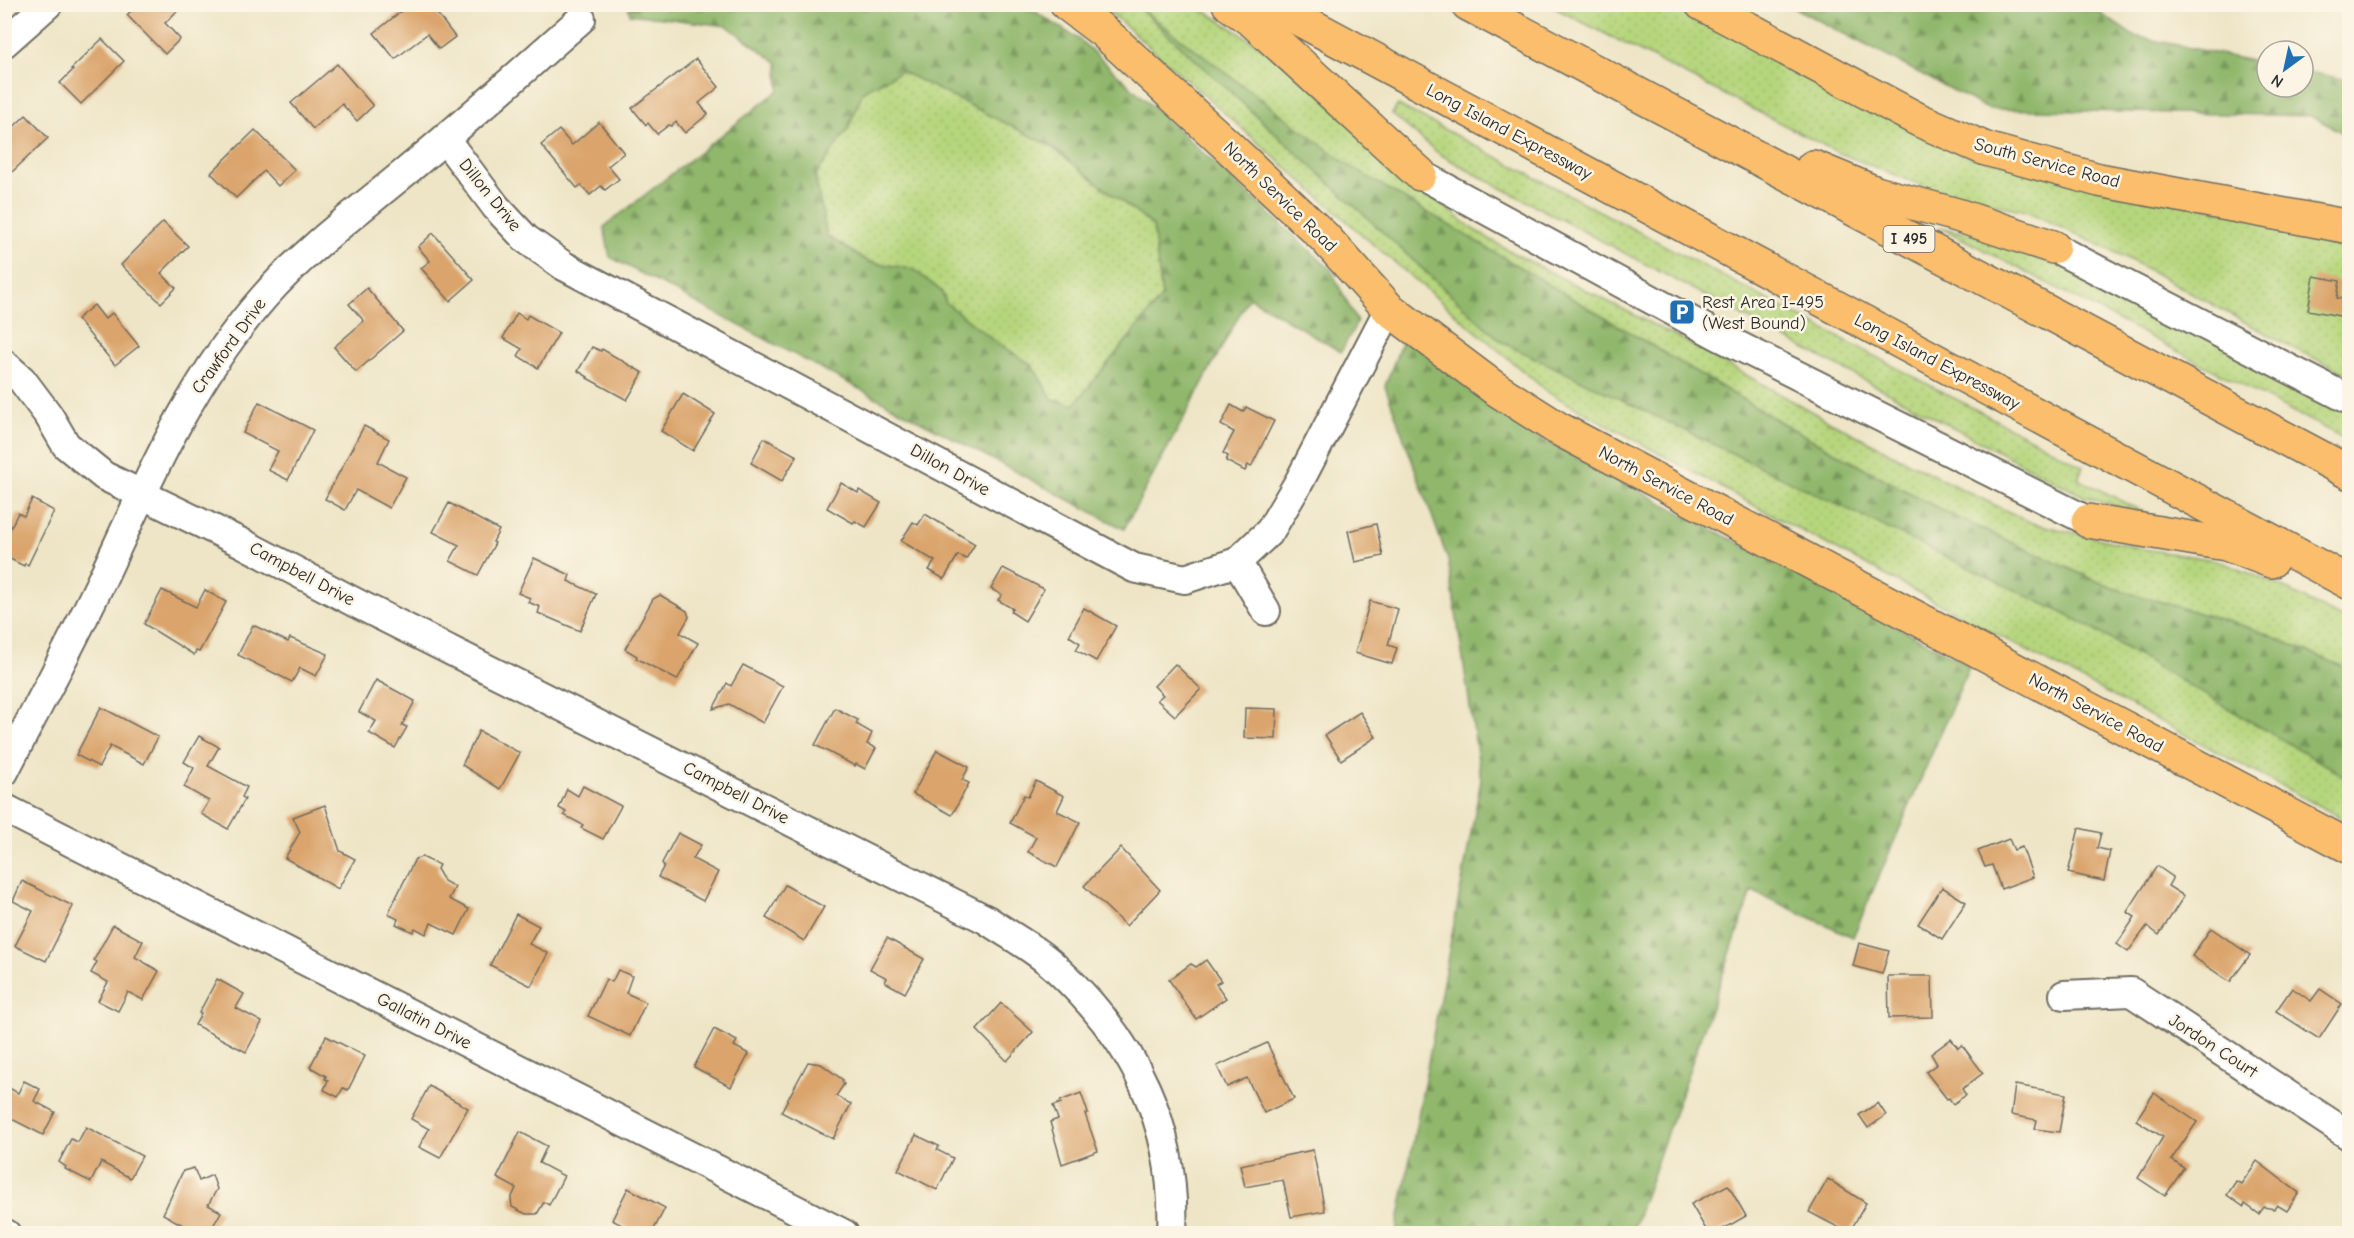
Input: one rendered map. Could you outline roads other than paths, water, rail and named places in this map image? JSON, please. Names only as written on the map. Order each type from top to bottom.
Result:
[{"type":"main road","name":"North Service Road","points":[[1067,4],[1104,32],[1229,147],[1324,237],[1389,309],[1493,387],[1557,428],[2349,847]]},
{"type":"main road","points":[[1229,4],[1254,22],[1420,174]]},
{"type":"main road","name":"Long Island Expressway","points":[[1270,4],[2349,583]]},
{"type":"main road","name":"I 495","points":[[1467,4],[2349,472]]},
{"type":"main road","name":"South Service Road","points":[[1702,4],[1919,120],[1986,149],[2099,180],[2349,227]]},
{"type":"main road","points":[[1676,115],[1876,193],[1957,215],[2053,247]]},
{"type":"main road","points":[[2088,521],[2226,544],[2349,591]]},
{"type":"street","points":[[4,43],[48,4]]},
{"type":"street","name":"Crawford Drive","points":[[4,772],[104,575],[141,492],[190,400],[224,347],[264,296],[323,241],[445,139],[581,19]]},
{"type":"street","name":"Dillon Drive","points":[[445,139],[504,215],[526,239],[564,266],[1134,568],[1185,579],[1237,562],[1270,531],[1299,482],[1389,309]]},
{"type":"street","points":[[1420,174],[1717,335],[2088,521]]},
{"type":"street","points":[[2053,247],[2349,400]]},
{"type":"street","name":"Campbell Drive","points":[[4,364],[22,380],[36,398],[66,445],[104,476],[141,492],[354,602],[987,920],[1057,969],[1116,1032],[1146,1086],[1166,1142],[1173,1201],[1172,1233]]},
{"type":"street","points":[[1237,562],[1266,611]]},
{"type":"street","name":"Gallatin Drive","points":[[4,808],[844,1233]]},
{"type":"street","name":"Jordon Court","points":[[2064,995],[2131,992],[2349,1136]]},
{"type":"place","name":"Rest Area I-495 (West Bound)","points":[[1682,312]]}]
